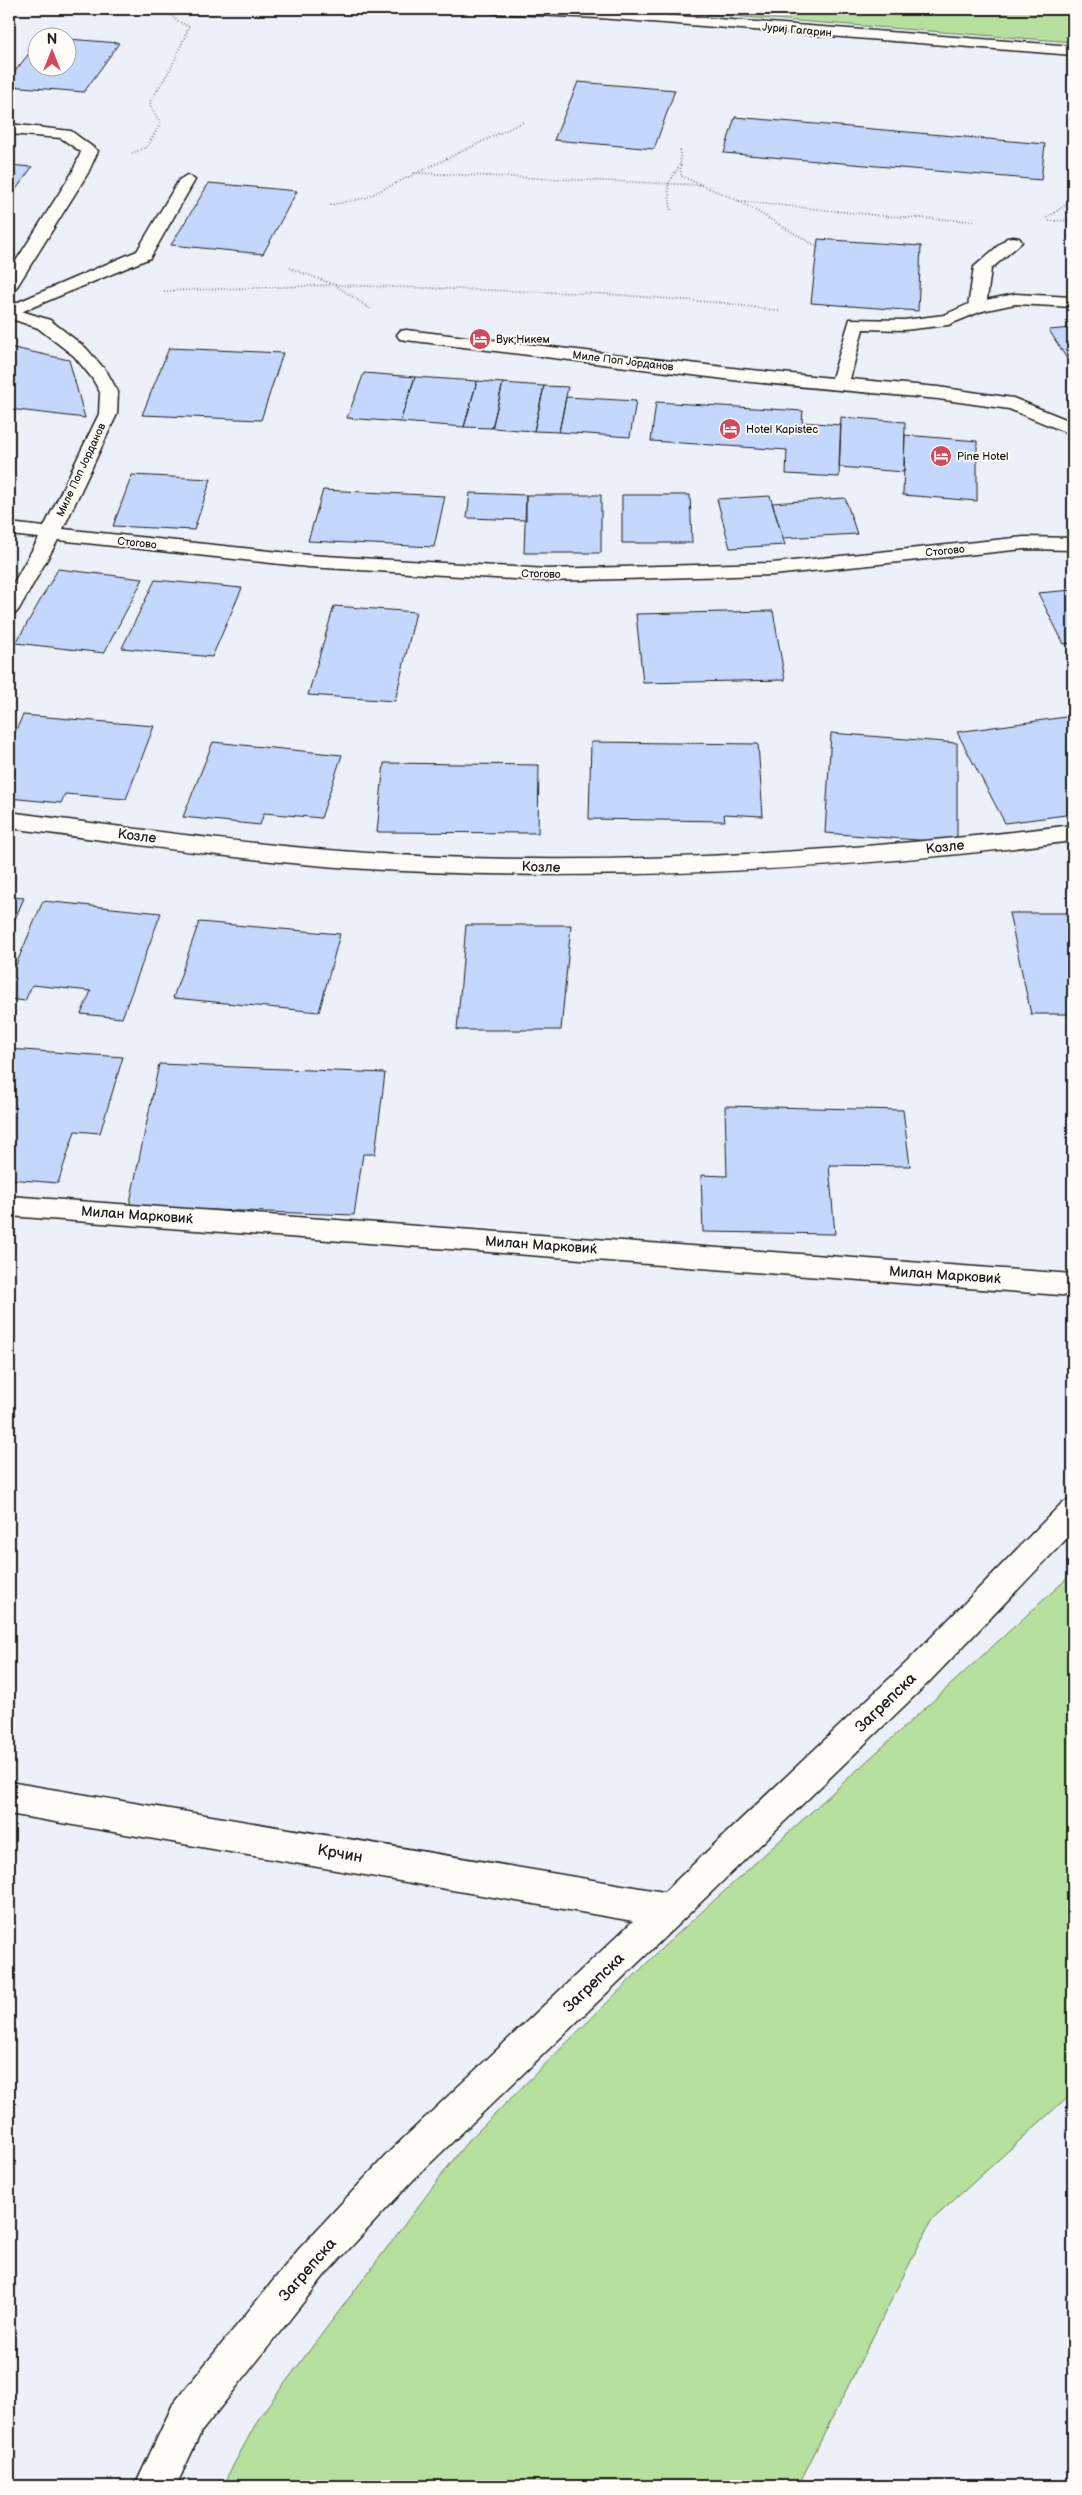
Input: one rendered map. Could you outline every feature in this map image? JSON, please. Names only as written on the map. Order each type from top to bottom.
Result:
[{"type":"street","name":"Јуриј Гагарин","points":[[492,9],[599,14],[1073,51]]},
{"type":"street","points":[[9,129],[65,134],[90,152],[80,173],[9,285]]},
{"type":"street","points":[[9,312],[144,254],[187,180]]},
{"type":"street","points":[[977,307],[983,267],[1013,242]]},
{"type":"street","points":[[839,384],[856,323],[904,325],[948,320],[977,307],[1015,299],[1073,302]]},
{"type":"street","name":"Миле Поп Јорданов","points":[[9,312],[44,324],[80,352],[100,376],[109,392],[108,414],[52,534],[9,609]]},
{"type":"street","name":"Миле Поп Јорданов","points":[[406,335],[741,375],[938,393],[1013,404],[1073,429]]},
{"type":"street","name":"Стогово","points":[[9,529],[308,561],[547,575],[773,569],[1024,543],[1073,544]]},
{"type":"street","name":"Козле","points":[[9,820],[181,842],[350,860],[565,868],[727,864],[881,853],[1073,833]]},
{"type":"street","name":"Милан Марковиќ","points":[[9,1206],[1073,1285]]},
{"type":"street","name":"Загрепска","points":[[155,2486],[187,2418],[311,2263],[403,2164],[918,1672],[1073,1512]]},
{"type":"street","name":"Крчин","points":[[9,1798],[671,1910]]},
{"type":"path","points":[[90,152],[137,153],[151,142],[161,122],[151,108],[150,102],[171,68],[189,27],[176,20],[165,9]]},
{"type":"path","points":[[330,205],[365,198],[522,122]]},
{"type":"path","points":[[680,150],[680,176],[739,201],[818,247]]},
{"type":"path","points":[[671,210],[668,185],[680,163]]},
{"type":"path","points":[[414,173],[702,185]]},
{"type":"path","points":[[739,201],[884,216],[982,222]]},
{"type":"path","points":[[1043,221],[1073,220]]},
{"type":"path","points":[[290,268],[335,285],[406,335]]},
{"type":"path","points":[[156,292],[335,285],[605,294],[724,303],[780,310]]},
{"type":"green space","points":[[640,9],[1073,9],[1073,42]]},
{"type":"green space","points":[[1073,1573],[1073,2092],[931,2221],[798,2486],[222,2486],[260,2416],[466,2143],[661,1949]]},
{"type":"building","points":[[78,40],[119,43],[84,92],[9,86],[9,79],[28,55],[28,78],[78,78]]},
{"type":"building","points":[[578,82],[675,90],[654,149],[554,140]]},
{"type":"building","points":[[735,117],[1045,144],[1041,180],[724,153]]},
{"type":"building","points":[[9,165],[32,167],[9,199]]},
{"type":"building","points":[[209,183],[297,191],[263,254],[171,245]]},
{"type":"building","points":[[818,239],[921,246],[918,311],[811,303]]},
{"type":"building","points":[[1073,328],[1073,366],[1072,367],[1049,330]]},
{"type":"building","points":[[9,347],[69,360],[85,418],[9,409]]},
{"type":"building","points":[[169,348],[283,353],[261,420],[142,415]]},
{"type":"building","points":[[364,373],[415,377],[400,422],[347,418]]},
{"type":"building","points":[[415,377],[477,381],[464,427],[400,422]]},
{"type":"building","points":[[477,381],[503,383],[492,428],[464,427]]},
{"type":"building","points":[[503,383],[544,386],[534,431],[492,428]]},
{"type":"building","points":[[544,386],[568,387],[559,432],[534,431]]},
{"type":"building","points":[[566,397],[636,401],[630,437],[559,432]]},
{"type":"building","points":[[656,402],[803,411],[802,422],[841,425],[839,477],[786,474],[787,450],[651,441]]},
{"type":"building","points":[[841,417],[905,422],[904,472],[839,467]]},
{"type":"building","name":"Pine Hotel","points":[[905,435],[977,441],[977,501],[903,495]]},
{"type":"building","points":[[132,475],[211,479],[194,530],[113,526]]},
{"type":"building","points":[[323,490],[445,496],[434,547],[308,541]]},
{"type":"building","points":[[470,493],[526,495],[526,520],[467,518]]},
{"type":"building","points":[[526,495],[601,495],[601,553],[524,553]]},
{"type":"building","points":[[622,495],[690,495],[692,543],[622,543]]},
{"type":"building","points":[[770,496],[785,545],[730,548],[717,499]]},
{"type":"building","points":[[845,498],[857,534],[783,538],[772,503]]},
{"type":"building","points":[[58,569],[143,579],[104,653],[16,643]]},
{"type":"building","points":[[155,580],[242,588],[212,657],[122,648]]},
{"type":"building","points":[[1073,590],[1073,643],[1064,644],[1038,593]]},
{"type":"building","points":[[334,606],[416,612],[395,701],[308,695]]},
{"type":"building","points":[[773,611],[785,680],[643,683],[636,614]]},
{"type":"building","points":[[23,715],[154,726],[126,799],[65,794],[61,803],[9,798],[9,745]]},
{"type":"building","points":[[1073,716],[1073,814],[1005,823],[957,732]]},
{"type":"building","points":[[831,733],[957,743],[957,843],[825,833]]},
{"type":"building","points":[[213,742],[342,755],[321,818],[264,813],[260,825],[183,817]]},
{"type":"building","points":[[591,742],[758,744],[763,816],[724,814],[725,821],[589,819]]},
{"type":"building","points":[[384,763],[539,765],[538,833],[377,832]]},
{"type":"building","points":[[9,897],[24,898],[9,933]]},
{"type":"building","points":[[43,901],[161,913],[122,1018],[81,1014],[91,991],[32,985],[25,1001],[9,999],[9,966],[15,967]]},
{"type":"building","points":[[1009,913],[1073,913],[1073,1014],[1031,1014]]},
{"type":"building","points":[[199,922],[340,934],[319,1012],[173,998]]},
{"type":"building","points":[[466,925],[571,925],[561,1030],[457,1030]]},
{"type":"building","points":[[9,1049],[123,1057],[100,1133],[75,1131],[58,1183],[9,1179]]},
{"type":"building","points":[[159,1064],[385,1073],[375,1154],[363,1154],[354,1215],[129,1207]]},
{"type":"building","points":[[725,1106],[903,1110],[910,1166],[829,1165],[835,1234],[703,1232],[701,1175],[727,1176]]},
{"type":"place","name":"Вук;Никем","points":[[480,339]]},
{"type":"place","name":"Hotel Kapistec","points":[[730,429]]},
{"type":"place","name":"Pine Hotel","points":[[941,456]]}]
